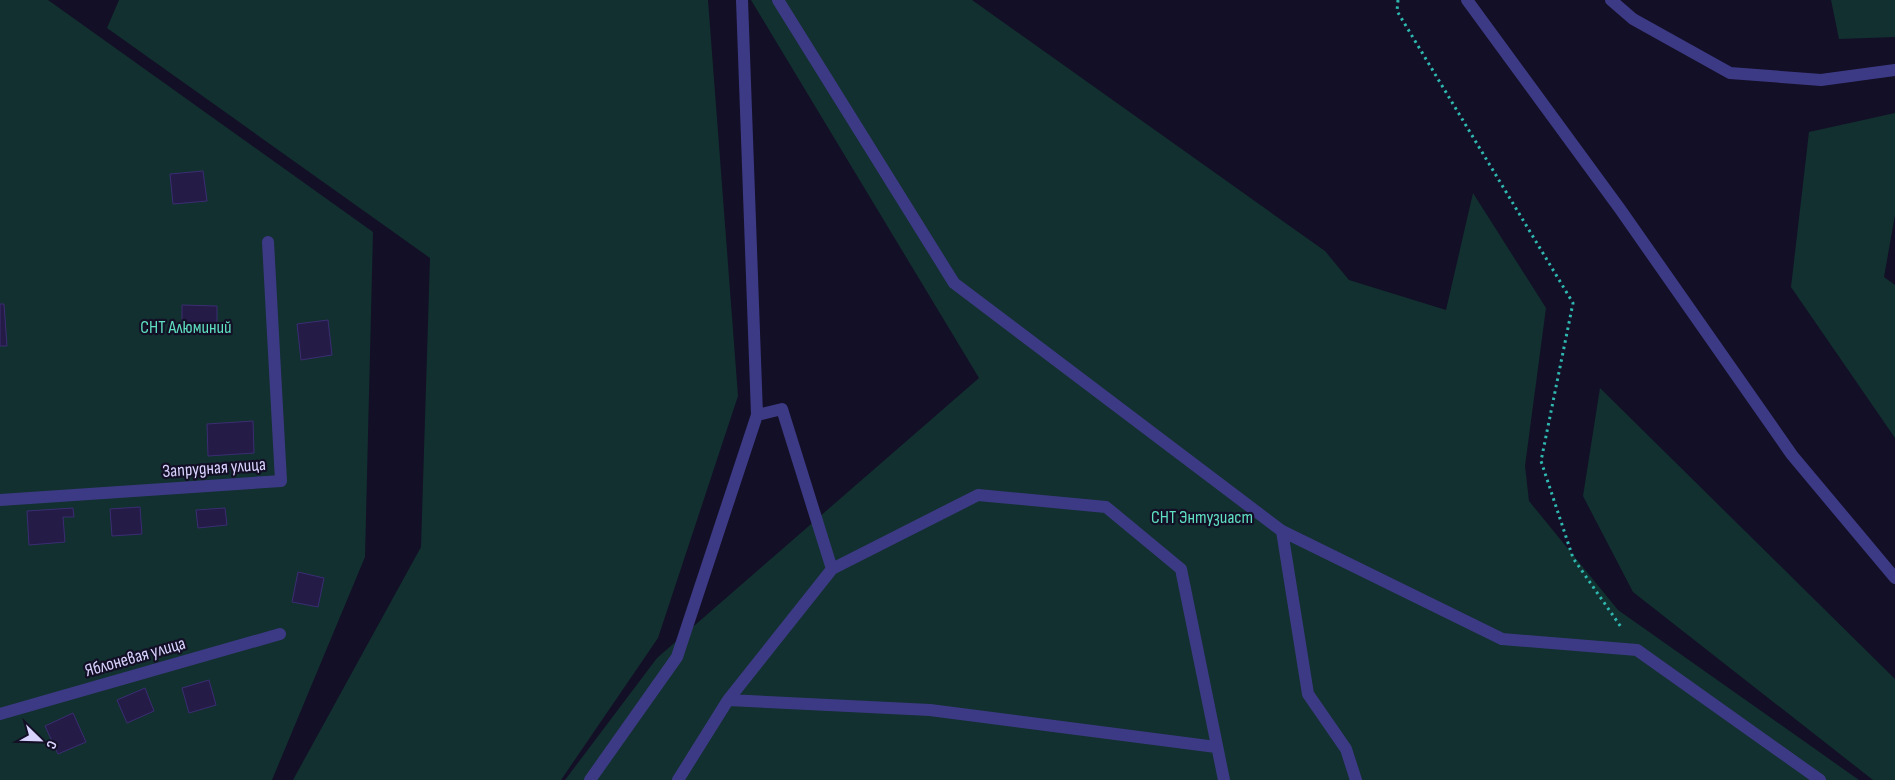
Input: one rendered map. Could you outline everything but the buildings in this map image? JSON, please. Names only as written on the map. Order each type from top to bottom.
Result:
[{"type":"street","points":[[590,780],[677,657],[758,415],[742,0]]},
{"type":"street","points":[[778,0],[954,283],[1282,531],[1502,639],[1637,650],[1820,780]]},
{"type":"street","points":[[1467,0],[1620,209],[1792,454],[1895,578]]},
{"type":"street","points":[[1611,0],[1633,19],[1730,73],[1821,80],[1895,70]]},
{"type":"street","name":"Запрудная улица","points":[[0,500],[281,481],[268,242]]},
{"type":"street","points":[[758,415],[782,409],[832,569]]},
{"type":"street","points":[[678,780],[728,700],[832,569],[978,495],[1106,507],[1181,569],[1224,780]]},
{"type":"street","points":[[1282,531],[1308,694],[1346,749],[1356,780]]},
{"type":"street","name":"Яблоневая улица","points":[[0,714],[280,634]]},
{"type":"street","points":[[728,700],[930,710],[1216,746]]},
{"type":"path","points":[[1398,0],[1397,11],[1573,303],[1541,461],[1573,558],[1637,650]]},
{"type":"green space","name":"СНТ Алюминий","points":[[0,0],[48,0],[373,232],[365,557],[272,780],[0,780]]},
{"type":"green space","points":[[119,0],[708,0],[738,396],[658,638],[561,780],[293,780],[421,547],[430,258],[107,28]]},
{"type":"green space","name":"СНТ Энтузиаст","points":[[751,0],[972,0],[1325,251],[1349,280],[1446,310],[1473,193],[1546,308],[1525,466],[1529,501],[1618,610],[1859,780],[565,780],[657,658],[979,378]]},
{"type":"green space","points":[[1831,0],[1895,0],[1895,37],[1839,39]]},
{"type":"green space","points":[[1895,113],[1895,215],[1884,277],[1895,285],[1895,438],[1791,287],[1809,132]]},
{"type":"green space","points":[[1600,388],[1895,679],[1895,780],[1873,780],[1633,592],[1583,496]]}]
